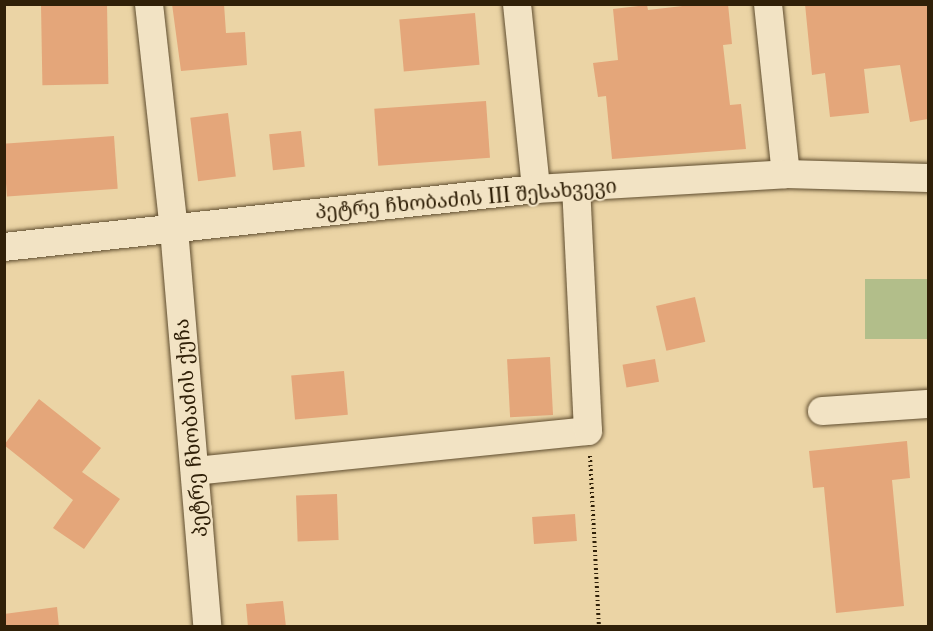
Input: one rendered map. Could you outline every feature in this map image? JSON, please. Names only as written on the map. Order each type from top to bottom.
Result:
[{"type":"street","name":"პეტრე ჩხობაძის ქუჩა","points":[[149,4],[174,229],[207,627]]},
{"type":"street","points":[[517,4],[537,189]]},
{"type":"street","points":[[768,4],[786,174]]},
{"type":"street","name":"პეტრე ჩხობაძის III შესახვევი","points":[[4,247],[537,189],[786,174],[928,178]]},
{"type":"street","points":[[195,471],[588,431],[576,188]]},
{"type":"street","points":[[822,411],[928,404]]},
{"type":"path","points":[[588,431],[599,627]]},
{"type":"green space","points":[[865,279],[928,279],[928,339],[865,339]]},
{"type":"building","points":[[107,4],[108,84],[42,85],[41,5]]},
{"type":"building","points":[[172,4],[224,4],[226,33],[245,32],[247,65],[181,71]]},
{"type":"building","points":[[700,4],[728,4],[732,44],[723,45],[730,105],[741,104],[746,149],[612,159],[606,96],[598,97],[593,63],[618,60],[613,9],[647,5],[648,10]]},
{"type":"building","points":[[805,4],[928,4],[928,119],[910,122],[900,65],[864,69],[869,113],[830,117],[825,73],[812,75]]},
{"type":"building","points":[[475,13],[480,65],[404,71],[399,20]]},
{"type":"building","points":[[486,101],[490,158],[378,166],[374,109]]},
{"type":"building","points":[[228,113],[236,177],[198,181],[190,118]]},
{"type":"building","points":[[301,131],[305,167],[273,170],[269,134]]},
{"type":"building","points":[[114,136],[118,189],[7,197],[4,144]]},
{"type":"building","points":[[695,297],[705,342],[666,351],[656,306]]},
{"type":"building","points":[[550,357],[553,415],[510,417],[507,359]]},
{"type":"building","points":[[655,359],[659,382],[626,387],[623,365]]},
{"type":"building","points":[[344,371],[348,415],[295,419],[291,376]]},
{"type":"building","points":[[39,399],[101,448],[82,472],[120,499],[84,549],[53,528],[73,500],[4,445]]},
{"type":"building","points":[[907,441],[910,478],[892,480],[904,606],[836,613],[824,487],[813,488],[809,451]]},
{"type":"building","points":[[337,494],[339,540],[298,541],[296,495]]},
{"type":"building","points":[[575,514],[577,541],[534,544],[532,517]]},
{"type":"building","points":[[283,601],[286,627],[248,627],[246,604]]},
{"type":"building","points":[[57,607],[59,627],[4,627],[4,614]]}]
